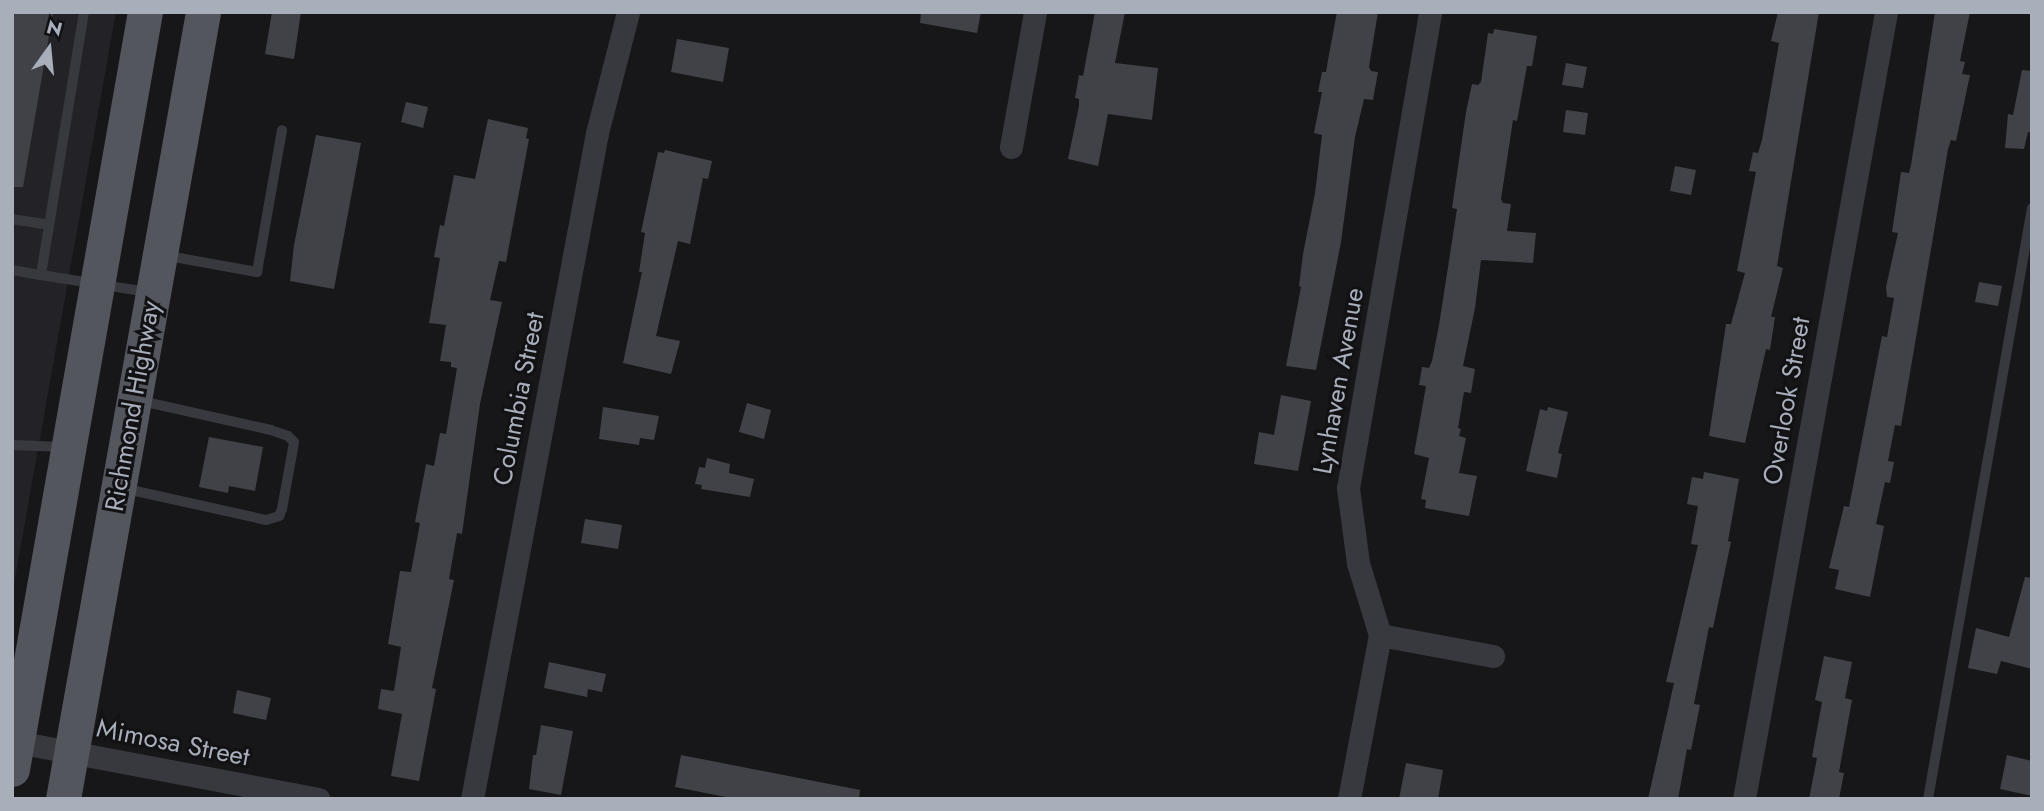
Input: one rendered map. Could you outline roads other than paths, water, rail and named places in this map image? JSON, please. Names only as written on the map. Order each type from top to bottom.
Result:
[{"type":"main road","points":[[15,756],[145,12]]},
{"type":"main road","name":"Richmond Highway","points":[[63,799],[203,12]]},
{"type":"street","name":"Columbia Street","points":[[472,799],[597,133],[628,12]]},
{"type":"street","points":[[1011,147],[1035,12]]},
{"type":"street","name":"Lynhaven Avenue","points":[[1349,799],[1380,635],[1358,563],[1348,488],[1430,12]]},
{"type":"street","name":"Overlook Street","points":[[1744,799],[1886,12]]},
{"type":"street","points":[[1380,635],[1493,656]]},
{"type":"street","name":"Mimosa Street","points":[[15,756],[71,753],[319,799]]},
{"type":"lane","points":[[41,275],[84,12]]},
{"type":"lane","points":[[160,254],[257,272],[282,130]]},
{"type":"lane","points":[[1928,799],[2032,208]]},
{"type":"lane","points":[[12,219],[49,225]]},
{"type":"lane","points":[[12,270],[153,293]]},
{"type":"lane","points":[[119,487],[266,520],[279,516],[282,509],[294,442],[288,436],[135,399]]},
{"type":"lane","points":[[12,445],[69,448]]}]
